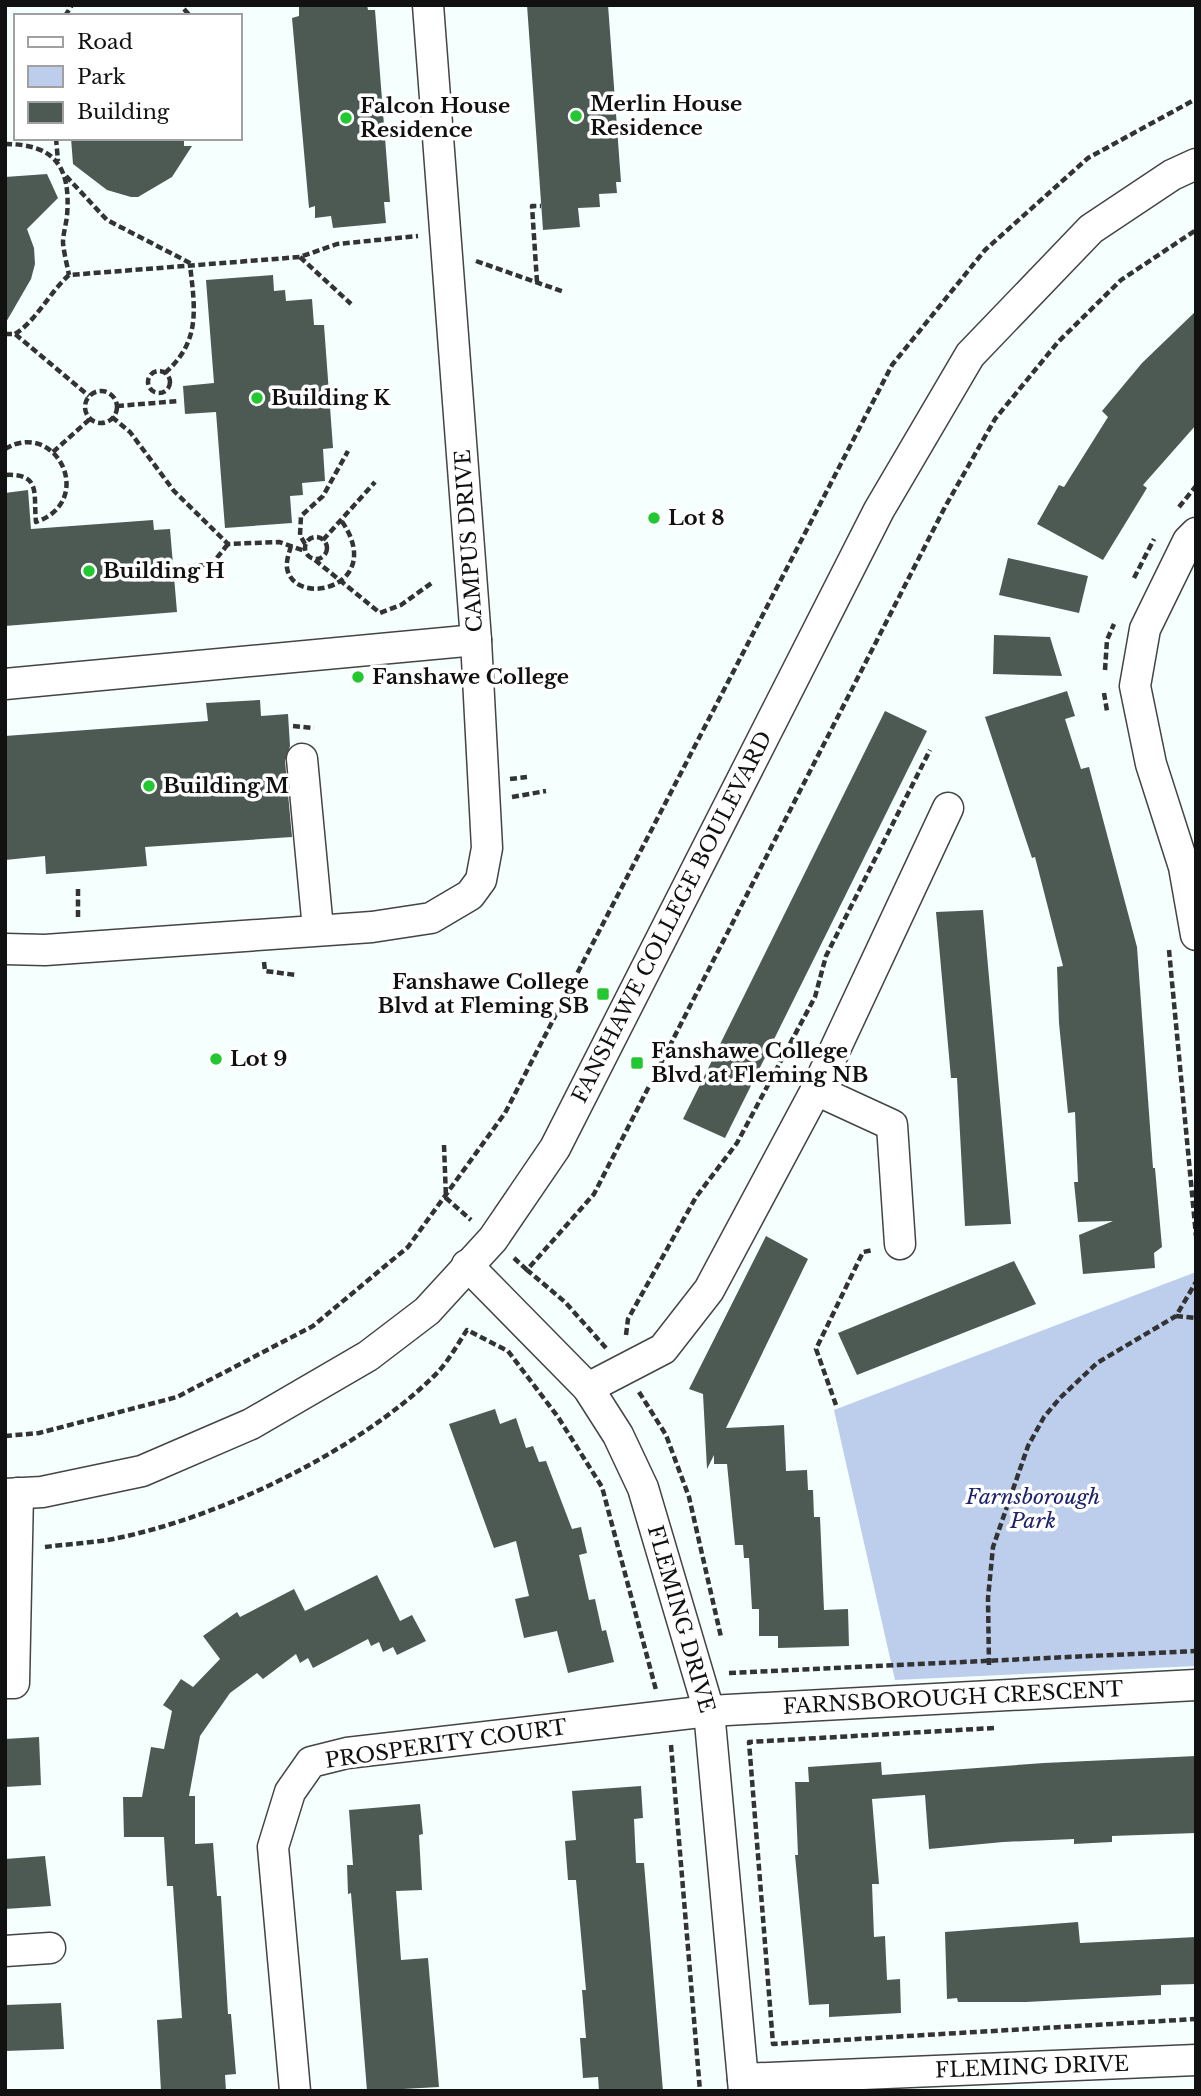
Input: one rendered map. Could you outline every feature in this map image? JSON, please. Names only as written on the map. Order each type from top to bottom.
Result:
[{"type":"street","name":"CAMPUS DRIVE","points":[[5,949],[45,950],[372,927],[431,918],[464,900],[481,880],[487,848],[476,640],[428,5]]},
{"type":"street","name":"FANSHAWE COLLEGE BOULEVARD","points":[[11,1493],[42,1492],[142,1471],[251,1424],[368,1356],[427,1311],[493,1239],[555,1148],[879,510],[971,355],[1091,229],[1172,175],[1196,164]]},
{"type":"street","points":[[1196,533],[1188,541],[1144,629],[1135,686],[1151,764],[1184,867],[1196,935]]},
{"type":"street","points":[[5,684],[476,640]]},
{"type":"street","points":[[302,759],[318,929]]},
{"type":"street","points":[[588,1388],[663,1349],[709,1290],[816,1090],[948,808]]},
{"type":"street","points":[[816,1090],[892,1125],[900,1244]]},
{"type":"street","name":"FLEMING DRIVE","points":[[467,1265],[588,1388],[618,1435],[643,1488],[709,1711],[744,2085],[1196,2060]]},
{"type":"street","points":[[5,1683],[14,1683],[11,1493]]},
{"type":"street","name":"FARNSBOROUGH CRESCENT","points":[[709,1711],[1196,1685]]},
{"type":"street","name":"PROSPERITY COURT","points":[[295,2091],[273,1847],[290,1792],[311,1762],[347,1752],[709,1711]]},
{"type":"street","points":[[5,1951],[50,1948]]},
{"type":"path","points":[[184,9],[188,14]]},
{"type":"path","points":[[5,1436],[40,1433],[177,1397],[313,1326],[408,1247],[505,1114],[892,365],[985,250],[1088,158],[1196,99]]},
{"type":"path","points":[[56,140],[58,162],[66,175],[107,220],[192,265]]},
{"type":"path","points":[[5,144],[27,144],[58,162]]},
{"type":"path","points":[[66,175],[68,196],[63,242],[69,275]]},
{"type":"path","points":[[537,282],[532,205],[541,206]]},
{"type":"path","points":[[721,1640],[689,1497],[666,1435],[624,1371],[565,1302],[527,1270],[594,1194],[945,508],[995,419],[1058,342],[1121,280],[1196,230]]},
{"type":"path","points":[[5,334],[15,334],[28,326],[48,295],[69,275],[300,257],[337,244],[426,235]]},
{"type":"path","points":[[300,257],[351,304]]},
{"type":"path","points":[[472,260],[564,292]]},
{"type":"path","points":[[165,373],[177,362],[189,344],[194,321],[192,265]]},
{"type":"path","points":[[15,334],[89,396]]},
{"type":"path","points":[[155,371],[165,373],[170,381],[168,388],[156,393],[147,383],[149,376],[155,371]]},
{"type":"path","points":[[100,390],[108,392],[117,406],[112,417],[102,423],[90,418],[85,408],[89,396],[100,390]]},
{"type":"path","points":[[117,406],[179,401]]},
{"type":"path","points":[[112,417],[130,432],[174,491],[228,544],[279,542],[305,551],[380,613],[401,605],[433,582]]},
{"type":"path","points":[[53,452],[90,418]]},
{"type":"path","points":[[5,449],[21,443],[33,443],[53,452],[63,464],[67,489],[63,501],[45,519],[36,522],[34,486],[30,478],[20,474],[5,475]]},
{"type":"path","points":[[305,551],[300,535],[302,516],[323,496],[348,450]]},
{"type":"path","points":[[323,540],[375,482]]},
{"type":"path","points":[[291,546],[286,565],[289,577],[299,584],[330,589],[342,580],[353,561],[351,535],[341,520]]},
{"type":"path","points":[[305,544],[310,538],[323,540]]},
{"type":"path","points":[[315,559],[326,552],[323,540]]},
{"type":"path","points":[[178,568],[212,564],[228,544]]},
{"type":"path","points":[[293,726],[314,728]]},
{"type":"path","points":[[624,1371],[628,1319],[696,1197],[737,1143],[808,1009],[826,956],[930,750]]},
{"type":"path","points":[[504,799],[546,791]]},
{"type":"path","points":[[78,889],[78,920]]},
{"type":"path","points":[[836,1405],[816,1349],[820,1338],[863,1252],[900,1244]]},
{"type":"path","points":[[990,1675],[988,1598],[993,1547],[1034,1437],[1060,1398],[1097,1363],[1176,1316],[1196,1282]]},
{"type":"path","points":[[1176,1316],[1196,1318]]},
{"type":"path","points":[[37,1548],[114,1539],[193,1516],[287,1478],[375,1425],[435,1376],[467,1330],[508,1351],[558,1417],[602,1487],[657,1695]]},
{"type":"path","points":[[727,1667],[729,1675],[1196,1651]]},
{"type":"path","points":[[1000,1728],[749,1742],[773,2044],[1196,2019]]},
{"type":"path","points":[[671,1744],[700,2091]]},
{"type":"green space","name":"Farnsborough Park","points":[[1196,1272],[1196,1666],[895,1680],[834,1410]]},
{"type":"building","name":"Falcon House Residence","points":[[299,5],[367,5],[368,10],[375,10],[390,202],[384,202],[386,223],[333,228],[331,216],[315,218],[315,206],[309,208],[292,18],[299,16]]},
{"type":"building","name":"Merlin House Residence","points":[[527,5],[608,5],[621,182],[616,182],[617,193],[599,194],[600,207],[578,208],[580,227],[543,230]]},
{"type":"building","points":[[71,140],[184,140],[184,146],[192,146],[172,177],[138,197],[107,190],[73,164]]},
{"type":"building","points":[[47,174],[58,198],[27,229],[34,248],[35,264],[31,279],[5,324],[5,177]]},
{"type":"building","name":"Building K","points":[[273,275],[274,291],[285,290],[286,301],[312,299],[314,325],[324,325],[333,448],[323,449],[325,481],[302,483],[303,495],[290,496],[292,523],[225,528],[216,412],[185,414],[183,386],[214,383],[206,280]]},
{"type":"building","points":[[1196,311],[1196,425],[1143,485],[1147,488],[1103,560],[1037,524],[1059,485],[1064,487],[1108,417],[1102,411],[1142,363]]},
{"type":"building","name":"Building H","points":[[28,490],[31,529],[153,520],[154,530],[170,529],[177,612],[5,626],[5,493]]},
{"type":"building","points":[[1008,558],[1088,576],[1079,613],[999,595]]},
{"type":"building","points":[[994,635],[1050,637],[1062,676],[993,674]]},
{"type":"building","points":[[1067,691],[1075,716],[1065,719],[1081,769],[1089,767],[1137,947],[1153,1168],[1162,1247],[1154,1253],[1155,1268],[1083,1274],[1079,1235],[1113,1221],[1078,1222],[1074,1182],[1078,1182],[1075,1112],[1068,1113],[1059,1023],[1057,967],[1063,966],[1035,857],[1032,858],[985,717]]},
{"type":"building","name":"Building M","points":[[260,700],[261,716],[288,714],[290,746],[285,761],[292,837],[145,847],[147,866],[86,871],[46,874],[45,856],[5,860],[5,736],[208,721],[206,703]]},
{"type":"building","points":[[885,711],[927,731],[725,1138],[683,1119]]},
{"type":"building","points":[[983,910],[1011,1224],[965,1226],[957,1078],[951,1078],[936,912]]},
{"type":"building","points":[[766,1236],[808,1259],[726,1428],[784,1425],[786,1471],[807,1470],[808,1490],[813,1490],[814,1517],[820,1517],[824,1610],[848,1609],[849,1646],[778,1648],[778,1636],[759,1636],[759,1609],[752,1609],[749,1558],[744,1558],[743,1545],[735,1545],[727,1464],[714,1464],[714,1455],[707,1469],[703,1394],[689,1389]]},
{"type":"building","points":[[1014,1261],[1036,1304],[857,1375],[838,1333]]},
{"type":"building","points":[[495,1409],[500,1424],[516,1418],[526,1448],[533,1446],[539,1462],[546,1461],[572,1529],[581,1527],[587,1553],[579,1555],[589,1600],[595,1599],[602,1631],[606,1630],[614,1662],[568,1673],[557,1631],[524,1638],[515,1599],[529,1596],[516,1541],[494,1548],[449,1424]]},
{"type":"building","points":[[377,1575],[400,1621],[412,1615],[426,1641],[397,1655],[393,1647],[383,1652],[379,1642],[371,1646],[368,1639],[313,1668],[308,1658],[300,1663],[296,1654],[263,1679],[257,1673],[230,1693],[200,1736],[189,1796],[195,1796],[195,1844],[213,1843],[217,1896],[221,1896],[228,2014],[231,2014],[236,2074],[225,2075],[226,2091],[161,2091],[157,2020],[182,2018],[173,1886],[167,1886],[164,1837],[124,1837],[123,1797],[142,1797],[151,1747],[164,1749],[172,1711],[163,1705],[181,1679],[193,1687],[220,1659],[203,1636],[237,1612],[240,1617],[294,1589],[305,1611]]},
{"type":"building","points":[[39,1737],[41,1785],[5,1787],[5,1739]]},
{"type":"building","points":[[1196,1756],[1196,1833],[1112,1836],[1112,1842],[1074,1844],[1074,1839],[929,1849],[925,1795],[872,1799],[879,1884],[872,1884],[874,1937],[885,1936],[887,1980],[900,1979],[901,2013],[829,2017],[829,2004],[809,2005],[795,1855],[798,1855],[795,1782],[809,1782],[808,1767],[881,1762],[882,1775],[1044,1763]]},
{"type":"building","points":[[641,1786],[643,1818],[634,1819],[636,1863],[644,1863],[663,2091],[599,2091],[598,2077],[583,2078],[580,2038],[586,2038],[582,1990],[586,1990],[576,1880],[568,1880],[565,1841],[576,1840],[572,1791]]},
{"type":"building","points":[[420,1804],[423,1834],[419,1835],[422,1890],[396,1891],[401,1960],[428,1958],[439,2087],[367,2091],[351,1893],[348,1894],[347,1865],[353,1865],[349,1810]]},
{"type":"building","points":[[45,1856],[51,1906],[5,1909],[5,1859]]},
{"type":"building","points":[[1078,1922],[1080,1943],[1196,1937],[1196,1984],[1161,1985],[1161,1995],[1026,2002],[958,2002],[957,1998],[947,1999],[945,1932]]},
{"type":"building","points":[[61,2003],[64,2049],[5,2051],[5,2005]]},
{"type":"place","name":"Merlin House Residence","points":[[576,116]]},
{"type":"place","name":"Falcon House Residence","points":[[346,118]]},
{"type":"place","name":"Building K","points":[[257,398]]},
{"type":"place","name":"Lot 8","points":[[654,518]]},
{"type":"place","name":"Building H","points":[[89,571]]},
{"type":"place","name":"Fanshawe College","points":[[358,677]]},
{"type":"place","name":"Building M","points":[[149,786]]},
{"type":"place","name":"Fanshawe College Blvd at Fleming SB","points":[[603,994]]},
{"type":"place","name":"Lot 9","points":[[216,1059]]},
{"type":"place","name":"Fanshawe College Blvd at Fleming NB","points":[[637,1063]]}]
